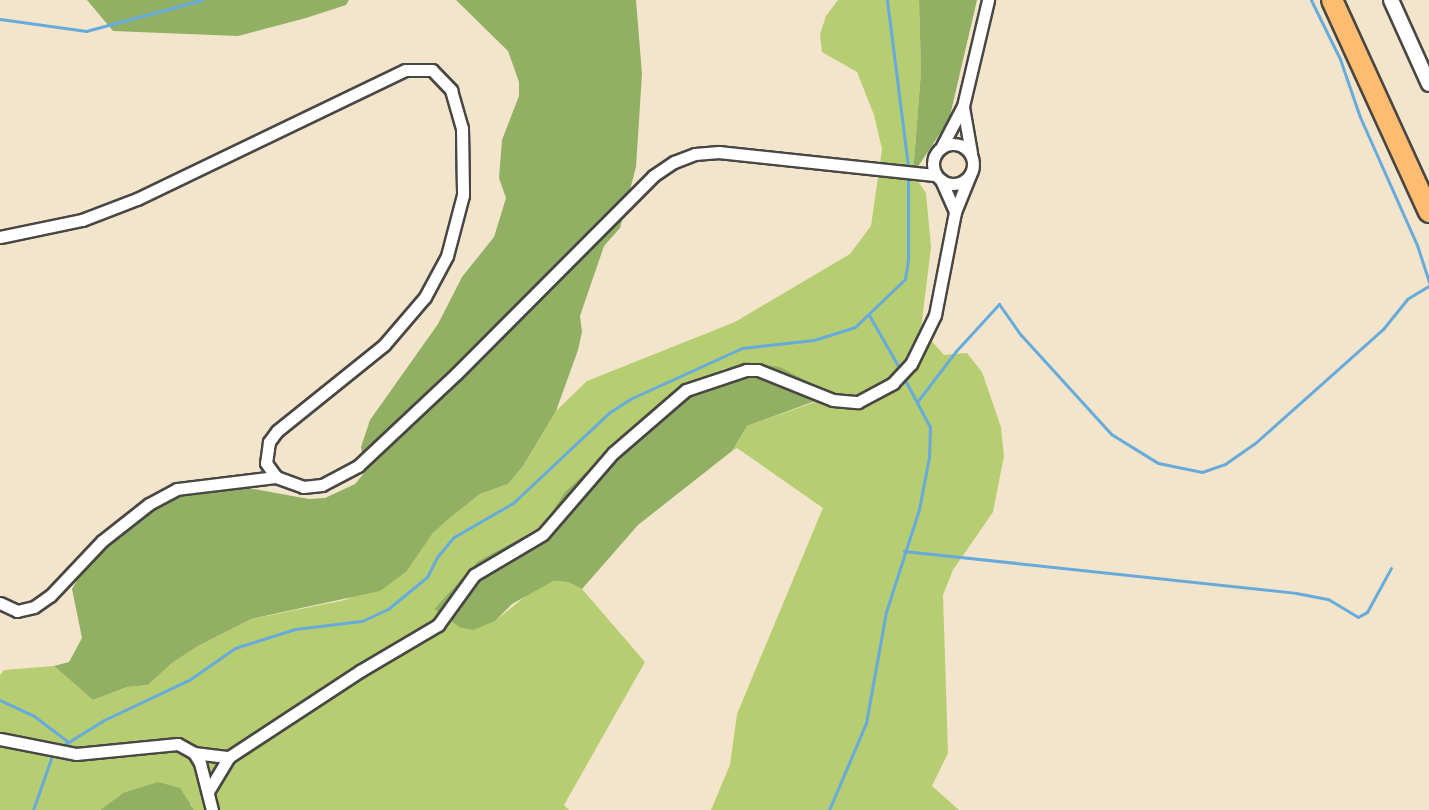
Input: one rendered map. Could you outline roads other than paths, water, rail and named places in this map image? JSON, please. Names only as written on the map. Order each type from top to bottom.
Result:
[{"type":"highway","points":[[1332,0],[1429,212]]},
{"type":"highway","points":[[1344,0],[1429,184]]},
{"type":"street","points":[[903,170],[933,159],[963,106],[988,0]]},
{"type":"street","points":[[1391,0],[1429,84]]},
{"type":"street","points":[[0,237],[82,220],[137,199],[405,70],[424,68],[443,80],[459,108],[464,157],[463,195],[447,256],[425,297],[384,345],[277,431],[269,442],[266,463],[276,477],[288,484],[322,485],[358,466],[456,374],[653,176],[674,162],[695,154],[719,152],[903,170],[957,184],[970,175]]},
{"type":"street","points":[[209,790],[229,757],[348,678],[438,625],[474,575],[543,534],[613,453],[686,390],[746,370],[758,370],[833,400],[858,402],[893,383],[911,364],[935,315],[955,212],[973,160],[963,106]]},
{"type":"street","points":[[942,146],[958,143],[965,147],[973,160]]},
{"type":"street","points":[[933,159],[938,178],[955,212]]},
{"type":"street","points":[[0,603],[17,611],[34,607],[50,596],[102,541],[149,504],[177,489],[276,477]]},
{"type":"street","points":[[0,739],[32,747],[91,754],[168,742],[194,753],[229,757]]},
{"type":"street","points":[[194,753],[209,790],[212,810]]},
{"type":"waterway","points":[[0,19],[86,31],[202,0]]},
{"type":"waterway","points":[[887,0],[908,167]]},
{"type":"waterway","points":[[1311,0],[1340,59],[1360,117],[1417,245],[1429,282]]},
{"type":"waterway","points":[[59,748],[104,720],[189,680],[235,648],[295,629],[362,621],[388,609],[427,577],[437,557],[454,537],[513,503],[610,412],[630,399],[742,348],[814,340],[855,327],[905,279],[908,259],[908,174]]},
{"type":"waterway","points":[[917,402],[956,351],[999,304],[1021,335],[1111,434],[1158,463],[1202,472],[1225,464],[1254,444],[1383,329],[1407,299],[1429,286]]},
{"type":"waterway","points":[[869,315],[901,371]]},
{"type":"waterway","points":[[829,810],[866,723],[886,612],[919,509],[929,457],[930,427],[904,378]]},
{"type":"waterway","points":[[904,551],[1296,593],[1328,599],[1358,617],[1367,612],[1391,568]]},
{"type":"waterway","points":[[0,700],[34,716],[67,741]]},
{"type":"waterway","points":[[33,810],[53,753]]}]
